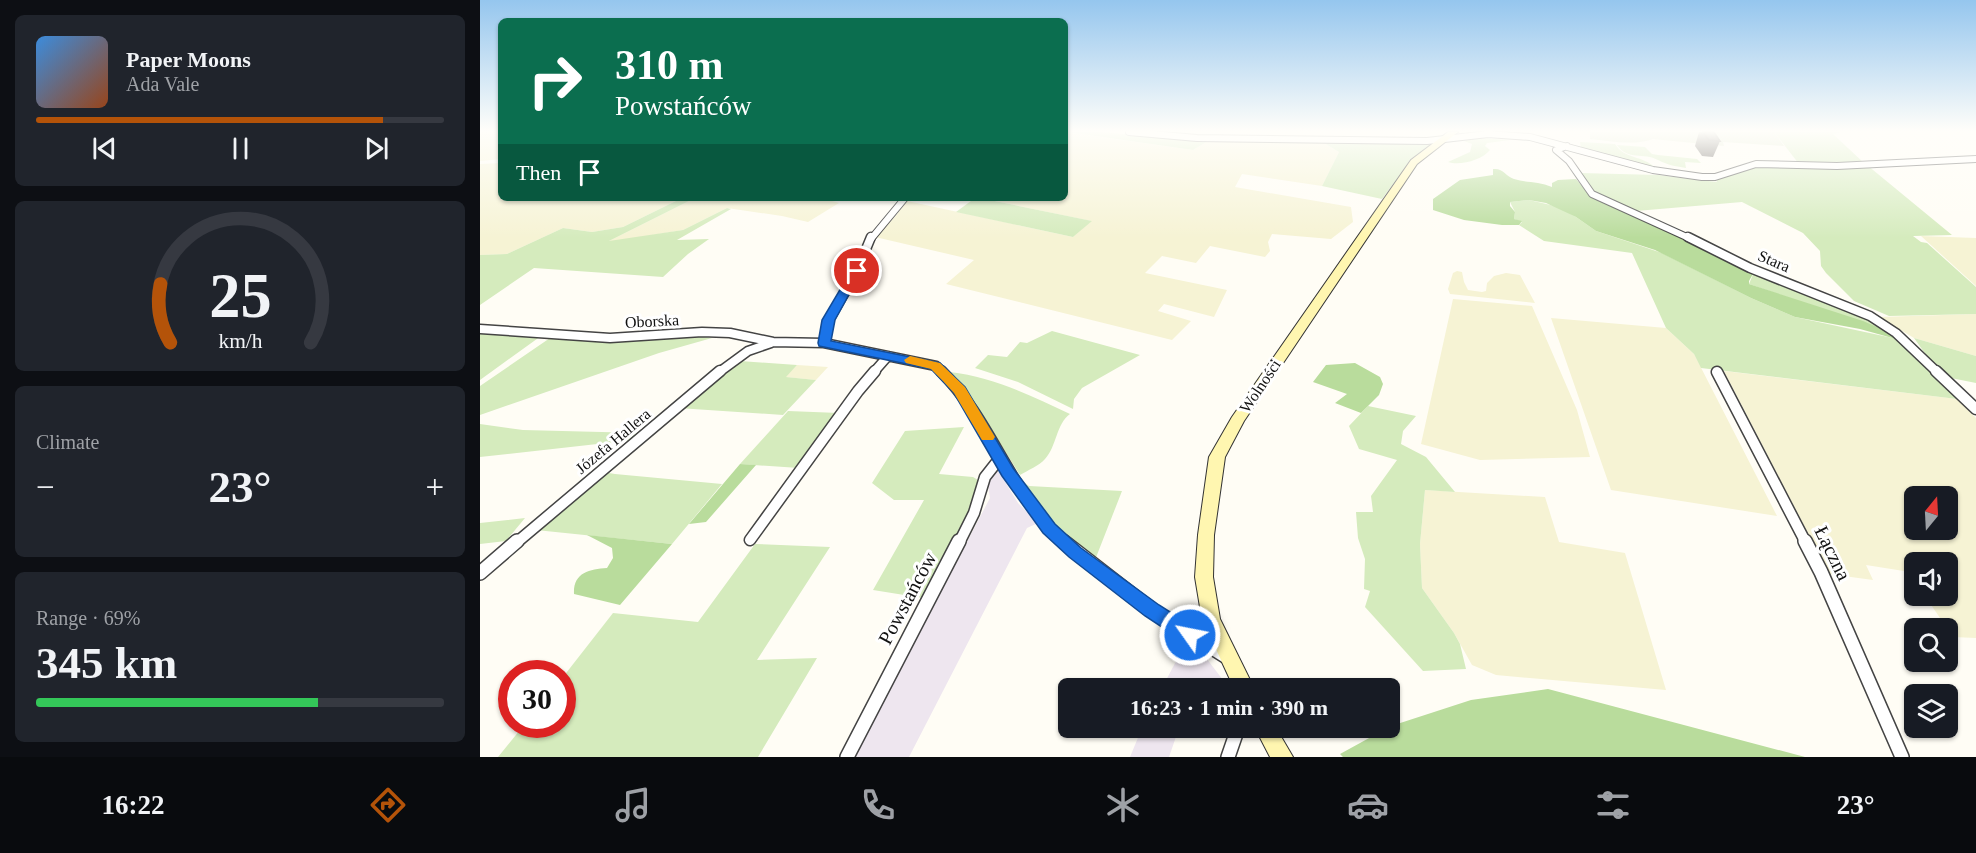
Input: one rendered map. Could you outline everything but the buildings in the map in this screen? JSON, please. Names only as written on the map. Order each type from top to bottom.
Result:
[{"type":"street","name":"Wolności","points":[[1239,678],[1212,619],[1204,577],[1206,535],[1217,457],[1237,420],[1410,167]]},
{"type":"street","name":"Stara","points":[[1573,167],[1592,194],[1653,220],[1750,268],[1870,316],[1899,337],[1976,409]]},
{"type":"street","points":[[1644,167],[1702,177],[1715,177],[1746,167]]},
{"type":"street","points":[[902,201],[872,236],[857,271],[829,320],[824,343],[936,366],[960,390],[1008,472],[1049,529],[1075,552],[1152,610],[1227,656]]},
{"type":"street","name":"Oborska","points":[[480,329],[628,338],[702,332],[730,333],[773,342],[824,343]]},
{"type":"street","name":"Józefa Hallera","points":[[480,573],[699,387],[748,351],[773,342]]},
{"type":"street","points":[[750,540],[839,417],[888,356]]},
{"type":"street","name":"Łączna","points":[[1717,372],[1821,572],[1902,757]]},
{"type":"street","name":"Powstańców","points":[[847,757],[974,513],[985,477],[1000,458]]},
{"type":"street","points":[[985,477],[1008,472]]},
{"type":"street","points":[[1228,757],[1235,738]]},
{"type":"street","points":[[1271,738],[1282,757]]},
{"type":"shaded area","points":[[480,167],[498,167],[498,201],[676,201],[623,227],[592,232],[563,228],[507,254],[480,255]]},
{"type":"shaded area","points":[[1068,167],[1331,167],[1322,186],[1242,174],[1235,187],[1351,207],[1353,222],[1331,239],[1272,234],[1268,242],[1270,251],[1265,257],[1210,246],[1196,263],[1162,256],[1145,273],[1227,290],[1214,317],[1164,304],[1158,311],[1191,321],[1172,340],[946,284],[974,260],[875,237],[907,201],[1073,237],[1091,221],[994,201],[1068,201]]},
{"type":"shaded area","points":[[689,201],[832,201],[839,203],[808,222],[727,208],[683,230],[605,243]]},
{"type":"shaded area","points":[[1921,236],[1976,238],[1976,286]]},
{"type":"shaded area","points":[[1462,272],[1468,290],[1482,292],[1486,291],[1487,283],[1494,276],[1506,273],[1520,275],[1535,303],[1450,294],[1448,289],[1453,273]]},
{"type":"shaded area","points":[[1453,299],[1532,306],[1577,410],[1590,457],[1480,460],[1421,444]]},
{"type":"shaded area","points":[[1976,314],[1976,356],[1914,338],[1879,317]]},
{"type":"shaded area","points":[[1551,318],[1666,328],[1694,354],[1777,516],[1611,490]]},
{"type":"shaded area","points":[[797,365],[828,367],[816,380],[785,377]]},
{"type":"shaded area","points":[[1724,371],[1957,399],[1976,418],[1976,638],[1958,637],[1958,618],[1940,618],[1932,606],[1958,606],[1958,552],[1904,552],[1904,571],[1866,565],[1873,580],[1829,574]]},
{"type":"shaded area","points":[[994,464],[1018,503],[1038,523],[1027,528],[909,757],[854,757],[990,498],[987,479]]},
{"type":"shaded area","points":[[1425,490],[1545,497],[1559,542],[1625,553],[1666,690],[1496,675],[1472,665],[1454,633],[1422,588],[1420,544]]},
{"type":"shaded area","points":[[1185,644],[1207,659],[1221,678],[1167,678]]},
{"type":"shaded area","points":[[1138,738],[1176,738],[1169,757],[1130,757]]},
{"type":"green space","points":[[1331,167],[1405,167],[1382,199],[1322,186]]},
{"type":"green space","points":[[1748,167],[1870,167],[1952,235],[1913,236],[1927,243],[1976,287],[1976,314],[1889,316],[1854,301],[1826,273],[1821,266],[1820,251],[1803,233],[1742,202],[1636,211],[1595,194],[1580,173],[1658,175],[1717,182],[1715,178]]},
{"type":"green space","points":[[1493,169],[1500,170],[1514,179],[1552,187],[1552,183],[1558,180],[1576,179],[1588,193],[1754,272],[1749,284],[1863,321],[1889,332],[1896,339],[1860,329],[1795,317],[1751,298],[1655,250],[1596,231],[1576,217],[1546,203],[1529,200],[1510,202],[1515,212],[1514,219],[1522,221],[1519,225],[1464,220],[1433,210],[1433,199],[1460,180],[1493,175]]},
{"type":"green space","points":[[1529,200],[1555,206],[1596,231],[1662,253],[1751,298],[1795,317],[1902,340],[1957,399],[1701,368],[1694,354],[1666,328],[1632,253],[1544,241],[1519,225],[1522,222],[1514,219],[1515,212],[1510,202]]},
{"type":"green space","points":[[676,201],[689,201],[609,241],[683,230],[727,208],[731,209],[677,240],[709,239],[688,254],[663,277],[534,268],[480,305],[480,255],[507,254],[563,228],[592,232],[623,227]]},
{"type":"green space","points":[[971,201],[995,201],[1092,221],[1073,237],[956,212]]},
{"type":"green space","points":[[1754,272],[1867,318],[1889,332],[1749,284]]},
{"type":"green space","points":[[480,331],[541,336],[480,380]]},
{"type":"green space","points":[[1052,331],[1140,355],[1082,388],[1074,399],[1073,409],[1018,382],[975,368],[988,355],[1007,357],[1020,342],[1027,343]]},
{"type":"green space","points":[[694,336],[712,338],[659,353],[480,415],[480,386],[550,338],[630,342]]},
{"type":"green space","points":[[1914,338],[1976,356],[1976,383],[1941,376]]},
{"type":"green space","points":[[740,361],[797,365],[786,377],[816,380],[783,415],[678,408]]},
{"type":"green space","points":[[1355,363],[1380,377],[1383,384],[1379,395],[1361,413],[1335,403],[1347,394],[1313,382],[1326,365]]},
{"type":"green space","points":[[950,372],[997,383],[1070,414],[1062,423],[1045,459],[1020,475],[971,397]]},
{"type":"green space","points":[[1368,406],[1416,416],[1403,431],[1401,444],[1426,457],[1455,492],[1425,490],[1420,544],[1422,588],[1460,644],[1466,669],[1423,671],[1365,607],[1370,591],[1364,589],[1365,559],[1358,538],[1356,512],[1373,512],[1371,496],[1397,460],[1359,449],[1349,426]]},
{"type":"green space","points":[[788,411],[839,413],[799,468],[740,464]]},
{"type":"green space","points":[[480,424],[523,430],[641,433],[633,440],[480,457]]},
{"type":"green space","points":[[964,427],[939,474],[973,477],[978,480],[971,509],[956,540],[923,598],[873,590],[924,500],[894,500],[872,483],[905,431]]},
{"type":"green space","points":[[740,464],[756,465],[706,522],[689,524]]},
{"type":"green space","points":[[603,472],[722,484],[672,544],[536,530]]},
{"type":"green space","points":[[1018,478],[1029,486],[1122,491],[1095,560],[1062,533]]},
{"type":"green space","points":[[525,518],[506,541],[480,544],[480,523]]},
{"type":"green space","points":[[587,535],[672,544],[620,605],[574,594],[574,587],[579,577],[588,571],[607,568],[613,558],[612,548]]},
{"type":"green space","points":[[755,544],[830,547],[757,660],[817,658],[758,757],[498,757],[513,738],[576,738],[576,660],[613,613],[698,622]]},
{"type":"green space","points":[[1548,689],[1805,757],[1343,757],[1340,754],[1369,738],[1400,738],[1400,723],[1471,700]]},
{"type":"slow traffic","points":[[910,360],[936,366],[960,390],[987,437]]},
{"type":"route","points":[[857,271],[829,320],[824,343],[936,366],[960,390],[1008,472],[1049,529],[1075,552],[1152,610],[1190,635]]}]
